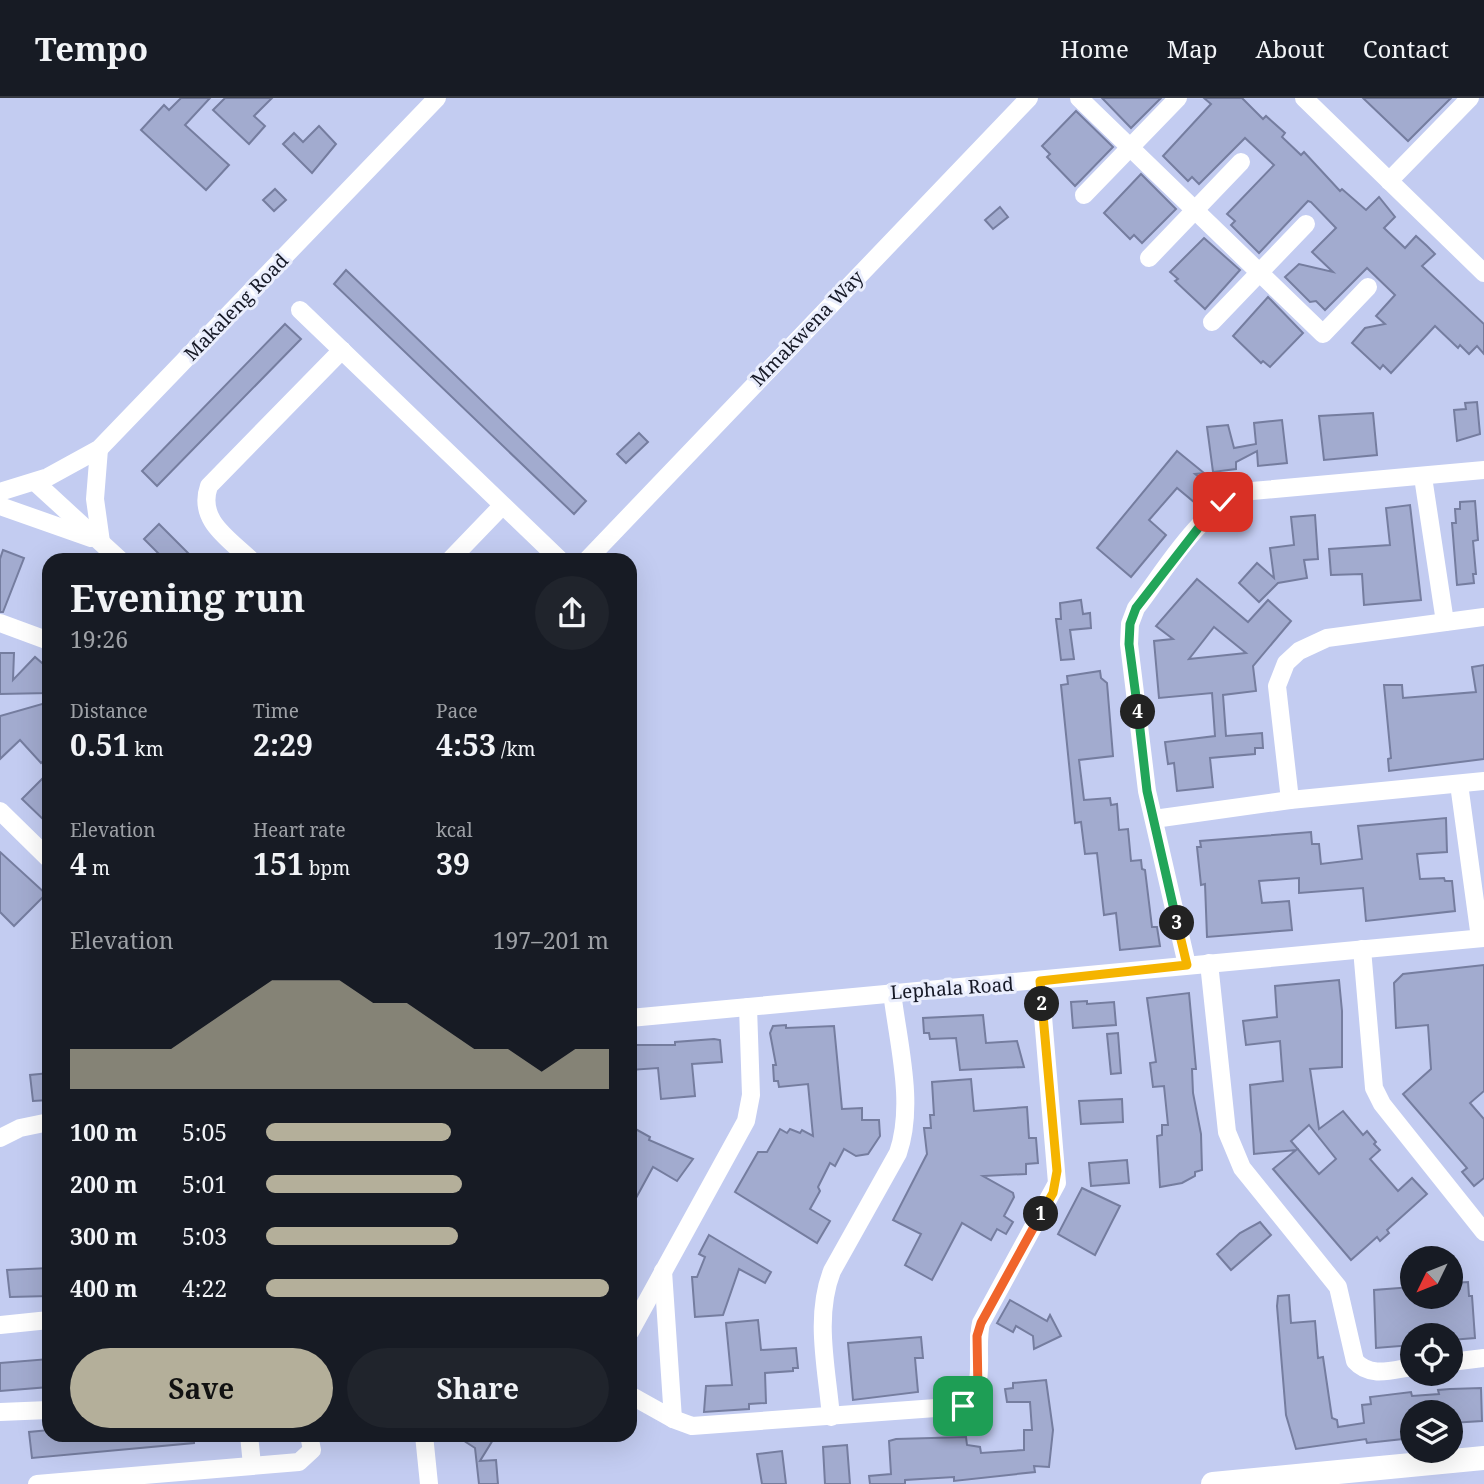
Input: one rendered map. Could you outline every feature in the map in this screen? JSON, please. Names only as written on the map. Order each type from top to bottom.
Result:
[{"type":"main road","points":[[1213,1484],[1289,1480],[1484,1458]]},
{"type":"street","name":"Makaleng Road","points":[[0,492],[35,482],[99,449],[437,98]]},
{"type":"street","name":"Mmakwena Way","points":[[594,553],[1029,98]]},
{"type":"street","points":[[1079,98],[1323,334],[1368,287]]},
{"type":"street","points":[[1084,195],[1178,98]]},
{"type":"street","points":[[1304,98],[1484,273]]},
{"type":"street","points":[[1389,181],[1470,98]]},
{"type":"street","points":[[1149,258],[1241,162]]},
{"type":"street","points":[[1212,322],[1307,224]]},
{"type":"street","points":[[300,310],[552,553]]},
{"type":"street","points":[[244,553],[211,522],[205,499],[209,486],[342,350]]},
{"type":"street","points":[[99,449],[95,499],[101,542]]},
{"type":"street","points":[[1187,965],[1146,778],[1129,644],[1130,624],[1136,608],[1210,513],[1223,502],[1252,491],[1484,470]]},
{"type":"street","points":[[1423,477],[1446,622]]},
{"type":"street","points":[[35,482],[113,553]]},
{"type":"street","points":[[0,506],[101,542]]},
{"type":"street","points":[[457,553],[502,506]]},
{"type":"street","points":[[1290,800],[1277,686],[1286,663],[1298,651],[1327,638],[1484,617]]},
{"type":"street","points":[[0,623],[42,639]]},
{"type":"street","points":[[1154,819],[1290,800],[1484,781]]},
{"type":"street","points":[[1459,784],[1482,938]]},
{"type":"street","points":[[0,811],[42,852]]},
{"type":"street","name":"Lephala Road","points":[[637,1017],[1482,938]]},
{"type":"street","points":[[1362,948],[1374,1088],[1382,1104],[1484,1232]]},
{"type":"street","points":[[1209,963],[1227,1132],[1233,1151],[1242,1168],[1338,1287],[1355,1361],[1362,1369],[1374,1372],[1400,1369]]},
{"type":"street","points":[[637,1399],[691,1426],[963,1406],[978,1391],[977,1336],[981,1323],[1056,1184],[1040,981]]},
{"type":"street","points":[[831,1417],[822,1324],[824,1289],[898,1153],[905,1134],[906,1111],[892,992]]},
{"type":"street","points":[[637,1319],[746,1121],[751,1095],[748,1007]]},
{"type":"street","points":[[0,1138],[20,1128],[42,1123]]},
{"type":"street","points":[[663,1271],[673,1419]]},
{"type":"street","points":[[0,1325],[42,1321]]},
{"type":"street","points":[[1463,1361],[1484,1358]]},
{"type":"street","points":[[0,1412],[42,1410]]},
{"type":"street","points":[[250,1442],[252,1465]]},
{"type":"street","points":[[37,1484],[299,1462],[312,1450],[310,1442]]},
{"type":"street","points":[[425,1442],[429,1484]]},
{"type":"building","points":[[181,98],[210,98],[185,125],[229,165],[206,190],[141,130],[164,105],[169,110]]},
{"type":"building","points":[[225,98],[272,98],[254,116],[265,126],[249,144],[213,110]]},
{"type":"building","points":[[1102,98],[1161,98],[1131,128]]},
{"type":"building","points":[[1204,98],[1242,98],[1263,119],[1266,116],[1285,133],[1282,137],[1301,155],[1304,152],[1340,191],[1342,189],[1366,210],[1379,197],[1395,217],[1384,228],[1405,248],[1416,236],[1427,246],[1435,254],[1422,266],[1484,324],[1484,354],[1477,346],[1469,354],[1460,345],[1458,348],[1435,326],[1391,373],[1383,365],[1380,369],[1352,343],[1365,328],[1385,324],[1376,316],[1395,295],[1367,268],[1325,310],[1316,301],[1310,302],[1285,277],[1299,264],[1333,272],[1312,252],[1336,228],[1311,202],[1308,201],[1259,253],[1231,225],[1235,221],[1227,214],[1274,165],[1245,138],[1199,184],[1192,177],[1188,181],[1163,156],[1211,104]]},
{"type":"building","points":[[1363,98],[1451,98],[1408,141]]},
{"type":"building","points":[[1076,111],[1113,147],[1075,186],[1047,157],[1050,154],[1042,146]]},
{"type":"building","points":[[319,126],[336,144],[312,173],[283,144],[294,133],[303,142]]},
{"type":"building","points":[[1141,174],[1176,209],[1142,243],[1134,235],[1130,239],[1104,213]]},
{"type":"building","points":[[275,189],[286,200],[274,211],[263,200]]},
{"type":"building","points":[[1000,207],[1008,217],[993,229],[985,220]]},
{"type":"building","points":[[1204,238],[1240,270],[1205,309],[1175,281],[1178,279],[1170,272]]},
{"type":"building","points":[[346,270],[586,501],[574,514],[334,284]]},
{"type":"building","points":[[1268,297],[1303,333],[1270,367],[1263,361],[1261,363],[1233,336]]},
{"type":"building","points":[[285,324],[301,339],[157,486],[142,471]]},
{"type":"building","points":[[1477,402],[1480,434],[1457,441],[1454,410],[1466,409],[1465,403]]},
{"type":"building","points":[[1373,413],[1377,455],[1324,460],[1319,416]]},
{"type":"building","points":[[1282,420],[1287,463],[1258,466],[1257,451],[1236,462],[1236,469],[1213,472],[1207,427],[1228,425],[1234,448],[1256,444],[1254,423]]},
{"type":"building","points":[[639,433],[648,442],[626,463],[617,454]]},
{"type":"building","points":[[1177,451],[1204,473],[1195,474],[1208,484],[1194,502],[1177,488],[1149,520],[1166,535],[1131,577],[1097,548]]},
{"type":"building","points":[[1475,501],[1478,540],[1473,541],[1476,574],[1473,574],[1474,583],[1457,585],[1452,523],[1456,523],[1455,509],[1460,509],[1460,502]]},
{"type":"building","points":[[1410,505],[1421,600],[1364,605],[1362,574],[1331,575],[1329,549],[1390,545],[1386,508]]},
{"type":"building","points":[[1315,515],[1318,559],[1304,560],[1307,578],[1278,583],[1259,602],[1239,583],[1257,563],[1274,578],[1270,548],[1294,545],[1291,517]]},
{"type":"building","points":[[159,524],[188,553],[158,553],[144,539]]},
{"type":"building","points":[[3,550],[24,558],[3,612],[0,612],[0,559]]},
{"type":"building","points":[[1197,579],[1248,622],[1268,600],[1291,621],[1253,666],[1256,691],[1223,695],[1226,736],[1262,733],[1263,748],[1255,748],[1255,754],[1210,758],[1213,787],[1177,791],[1174,763],[1168,764],[1165,742],[1215,736],[1212,693],[1159,698],[1154,641],[1173,639],[1156,626]],"holes":[[[1214,627],[1246,653],[1189,659]]]},
{"type":"building","points":[[1081,600],[1083,614],[1090,613],[1091,628],[1070,630],[1074,659],[1061,660],[1056,619],[1061,619],[1060,603]]},
{"type":"building","points":[[0,653],[14,653],[13,680],[35,657],[42,663],[42,693],[0,694]]},
{"type":"building","points":[[1484,665],[1484,759],[1389,771],[1388,759],[1391,758],[1384,685],[1402,685],[1403,698],[1476,692],[1472,667]]},
{"type":"building","points":[[1100,671],[1101,678],[1107,683],[1113,756],[1079,760],[1084,800],[1110,798],[1111,805],[1117,804],[1119,830],[1128,829],[1131,861],[1141,860],[1142,869],[1145,870],[1152,927],[1157,927],[1160,946],[1120,950],[1116,913],[1104,915],[1097,853],[1085,854],[1081,822],[1075,823],[1061,685],[1068,684],[1067,676]]},
{"type":"building","points":[[42,704],[41,763],[20,740],[0,759],[0,716]]},
{"type":"building","points":[[42,779],[42,818],[22,799]]},
{"type":"building","points":[[1446,818],[1447,852],[1417,854],[1420,879],[1444,878],[1445,881],[1452,881],[1455,911],[1366,921],[1363,888],[1299,893],[1299,878],[1259,881],[1262,903],[1289,901],[1292,930],[1207,937],[1205,884],[1201,885],[1197,847],[1201,847],[1200,841],[1311,832],[1312,844],[1319,844],[1321,864],[1362,859],[1358,826]]},
{"type":"building","points":[[0,852],[42,890],[42,898],[14,926],[0,912]]},
{"type":"building","points":[[1484,965],[1484,1091],[1470,1103],[1484,1119],[1484,1178],[1474,1186],[1462,1172],[1467,1168],[1403,1094],[1431,1069],[1428,1025],[1396,1028],[1394,983],[1403,974]]},
{"type":"building","points":[[1339,980],[1342,1067],[1310,1069],[1319,1129],[1343,1111],[1363,1135],[1367,1131],[1376,1142],[1374,1144],[1380,1150],[1370,1159],[1398,1191],[1412,1178],[1427,1194],[1387,1230],[1389,1233],[1380,1241],[1377,1237],[1351,1260],[1273,1169],[1296,1150],[1254,1154],[1250,1085],[1283,1081],[1280,1041],[1246,1045],[1243,1021],[1277,1017],[1275,986]],"holes":[[[1309,1125],[1336,1159],[1319,1174],[1291,1141]]]},
{"type":"building","points":[[1189,993],[1196,1069],[1192,1069],[1193,1093],[1201,1134],[1202,1170],[1195,1172],[1195,1176],[1182,1183],[1160,1187],[1157,1136],[1162,1135],[1162,1125],[1168,1125],[1164,1086],[1153,1087],[1150,1063],[1156,1062],[1147,998]]},
{"type":"building","points":[[1087,1001],[1087,1004],[1114,1002],[1116,1025],[1073,1028],[1071,1002]]},
{"type":"building","points":[[983,1015],[986,1043],[1017,1041],[1024,1067],[960,1070],[956,1038],[930,1039],[929,1033],[924,1033],[923,1018]]},
{"type":"building","points":[[786,1025],[786,1028],[834,1026],[842,1109],[862,1108],[862,1120],[879,1120],[880,1136],[868,1154],[856,1156],[844,1149],[835,1166],[830,1163],[810,1209],[830,1221],[817,1243],[735,1192],[758,1152],[767,1152],[780,1129],[787,1133],[790,1129],[800,1133],[802,1130],[813,1136],[808,1084],[779,1087],[778,1081],[774,1081],[773,1065],[776,1065],[770,1033],[773,1026]]},
{"type":"building","points":[[1118,1033],[1121,1073],[1111,1074],[1107,1034]]},
{"type":"building","points":[[720,1040],[722,1062],[692,1064],[695,1096],[661,1099],[658,1068],[637,1070],[637,1045],[675,1045],[675,1042]]},
{"type":"building","points":[[42,1074],[42,1100],[33,1101],[30,1075]]},
{"type":"building","points":[[971,1079],[974,1111],[1027,1107],[1029,1138],[1036,1138],[1038,1163],[1026,1164],[1026,1174],[983,1176],[1013,1193],[1014,1197],[1004,1216],[1013,1222],[1006,1234],[997,1229],[991,1240],[962,1223],[932,1280],[905,1265],[921,1234],[893,1220],[927,1154],[924,1128],[931,1128],[930,1115],[934,1115],[932,1082]]},
{"type":"building","points":[[1122,1099],[1123,1122],[1081,1124],[1079,1101]]},
{"type":"building","points":[[637,1130],[650,1137],[649,1140],[693,1159],[677,1181],[653,1167],[637,1196]]},
{"type":"building","points":[[1127,1160],[1129,1183],[1091,1186],[1089,1163]]},
{"type":"building","points":[[1082,1188],[1120,1206],[1095,1255],[1058,1234]]},
{"type":"building","points":[[1260,1222],[1271,1235],[1231,1270],[1217,1254],[1240,1233]]},
{"type":"building","points":[[709,1235],[771,1272],[765,1283],[739,1269],[723,1315],[695,1317],[692,1277],[697,1277],[705,1257],[699,1254]]},
{"type":"building","points":[[42,1268],[42,1296],[10,1297],[7,1270]]},
{"type":"building","points":[[1463,1282],[1468,1282],[1469,1296],[1472,1296],[1475,1338],[1463,1339],[1463,1323],[1400,1323],[1400,1346],[1376,1348],[1374,1290],[1400,1288],[1400,1309],[1463,1309]]},
{"type":"building","points":[[1289,1295],[1291,1323],[1315,1321],[1318,1358],[1323,1357],[1332,1418],[1337,1420],[1338,1427],[1364,1423],[1362,1405],[1371,1404],[1370,1397],[1411,1392],[1412,1396],[1439,1394],[1438,1390],[1450,1389],[1481,1388],[1482,1421],[1463,1422],[1463,1400],[1400,1400],[1400,1439],[1367,1443],[1366,1439],[1296,1449],[1286,1415],[1278,1296]]},
{"type":"building","points":[[1010,1300],[1047,1321],[1050,1315],[1061,1336],[1034,1349],[1033,1336],[1016,1326],[1013,1332],[997,1323]]},
{"type":"building","points":[[758,1320],[761,1350],[796,1348],[798,1368],[793,1368],[793,1371],[765,1373],[766,1403],[749,1404],[749,1409],[704,1412],[706,1386],[732,1385],[726,1323]]},
{"type":"building","points":[[921,1337],[923,1358],[915,1358],[918,1392],[853,1400],[848,1343]]},
{"type":"building","points":[[42,1360],[42,1388],[0,1391],[0,1363]]},
{"type":"building","points":[[1046,1380],[1053,1430],[1049,1467],[1034,1466],[1035,1472],[954,1481],[954,1477],[905,1480],[905,1484],[870,1484],[869,1476],[891,1474],[889,1441],[896,1439],[966,1437],[967,1445],[980,1447],[981,1453],[1024,1450],[1024,1430],[1032,1430],[1030,1402],[1007,1402],[1005,1389],[1013,1388],[1013,1383]]},
{"type":"building","points":[[42,1431],[42,1442],[194,1443],[32,1458],[29,1432]]},
{"type":"building","points":[[466,1442],[492,1442],[480,1461],[496,1460],[498,1484],[479,1484],[475,1448]]},
{"type":"building","points":[[847,1445],[850,1484],[825,1484],[823,1447]]},
{"type":"building","points":[[782,1451],[786,1484],[762,1484],[757,1454]]},
{"type":"route","points":[[963,1406],[978,1391],[977,1336],[986,1311],[1056,1184],[1040,981],[1187,965],[1147,791],[1129,644],[1130,624],[1136,608],[1210,513],[1223,502]]}]
